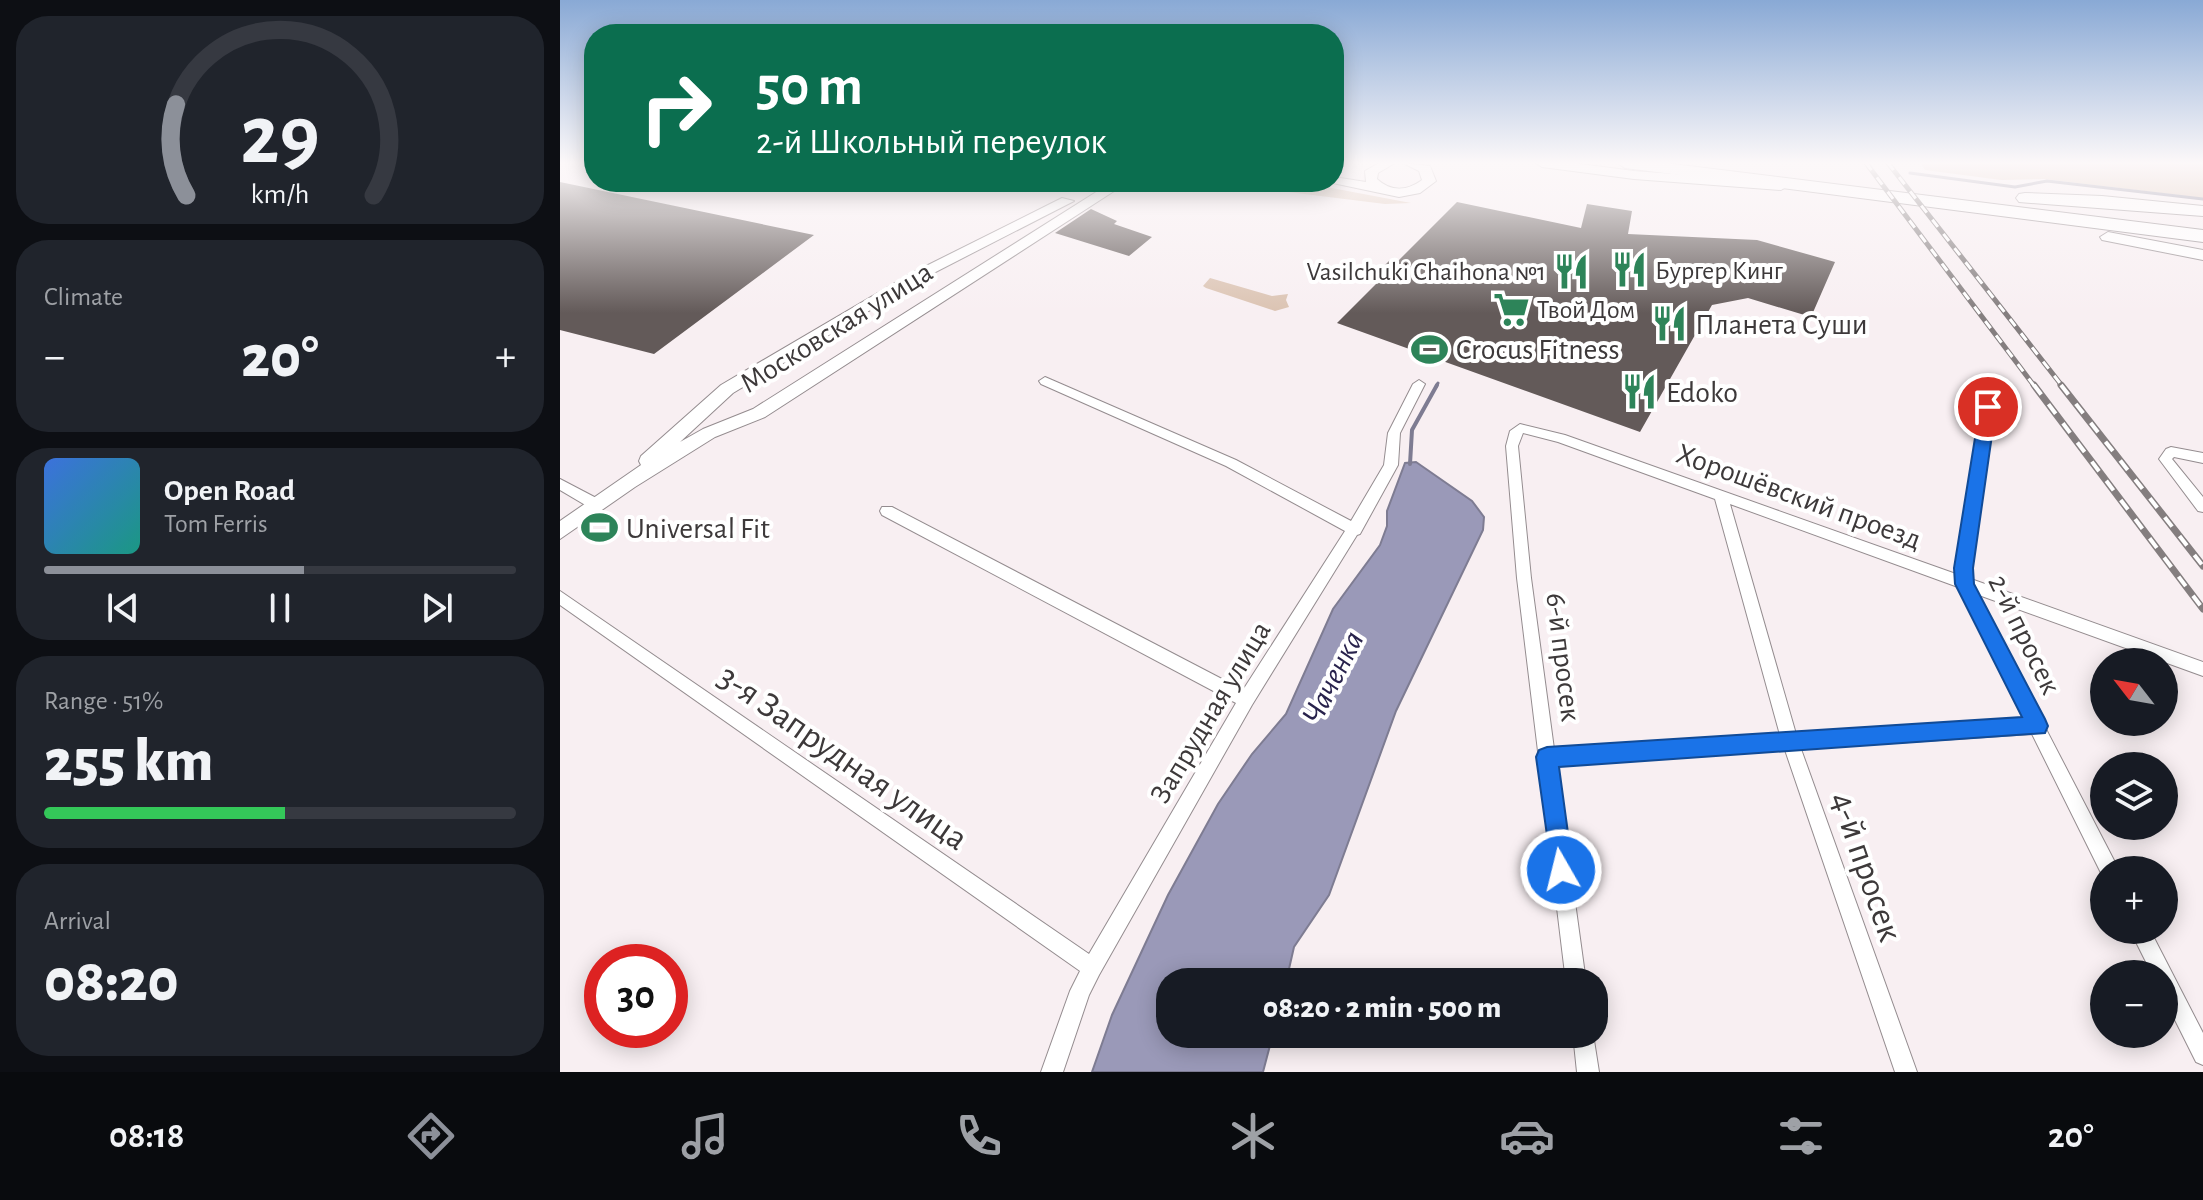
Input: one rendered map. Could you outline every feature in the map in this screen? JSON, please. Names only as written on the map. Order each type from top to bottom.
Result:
[{"type":"highway","points":[[1956,213],[2203,249]]},
{"type":"highway","points":[[2022,213],[2203,236]]},
{"type":"highway","points":[[2147,213],[2203,220]]},
{"type":"main road","points":[[2108,237],[2203,255]]},
{"type":"street","name":"Московская улица","points":[[619,489],[718,396],[915,277],[1042,213]]},
{"type":"street","name":"Московская улица","points":[[560,531],[619,489],[709,433],[753,416],[1072,213]]},
{"type":"street","points":[[1045,381],[1231,463],[1355,530]]},
{"type":"street","name":"Запрудная улица","points":[[1052,1072],[1080,991],[1092,968],[1246,700],[1355,530],[1391,465],[1394,433],[1419,384]]},
{"type":"street","points":[[718,396],[712,406],[713,411],[723,418],[739,420]]},
{"type":"street","name":"2-й просек","points":[[1988,407],[1963,568],[1964,584],[2103,856]]},
{"type":"street","name":"Хорошёвский проезд","points":[[1514,434],[1520,428],[1531,429],[2203,669]]},
{"type":"street","name":"6-й просек","points":[[1514,434],[1512,446],[1524,578],[1574,968]]},
{"type":"street","points":[[2203,458],[2171,452],[2166,454],[2167,464],[2203,507]]},
{"type":"street","points":[[560,484],[597,505]]},
{"type":"street","name":"4-й просек","points":[[1721,496],[1790,741],[1906,1072]]},
{"type":"street","points":[[887,511],[1246,700]]},
{"type":"street","name":"3-я Запрудная улица","points":[[560,597],[1092,968]]},
{"type":"street","points":[[1547,757],[2037,726]]},
{"type":"street","points":[[2178,1006],[2203,1055]]},
{"type":"street","points":[[1585,1048],[1588,1072]]},
{"type":"shaded area","points":[[1210,278],[1272,296],[1288,294],[1286,300],[1289,307],[1275,311],[1206,288],[1203,286]]},
{"type":"water","points":[[1416,462],[1472,501],[1484,517],[1483,530],[1396,711],[1329,895],[1294,947],[1289,968],[1156,968],[1156,1048],[1269,1048],[1263,1072],[1092,1072],[1112,1015],[1168,895],[1218,804],[1252,754],[1286,714],[1333,609],[1380,545],[1387,526],[1387,511],[1405,463]]},
{"type":"building","points":[[560,213],[709,213],[814,235],[654,354],[560,330]]},
{"type":"building","points":[[1085,213],[1100,213],[1117,221],[1114,224],[1152,237],[1129,256],[1055,233]]},
{"type":"building","points":[[1446,213],[1510,213],[1581,228],[1585,213],[1632,213],[1628,234],[1757,240],[1835,262],[1811,317],[1748,298],[1712,305],[1640,432],[1337,323],[1376,284],[1369,281],[1390,260],[1397,262]]},
{"type":"waterway","name":"Чаченка","points":[[1410,464],[1412,430],[1437,385]]},
{"type":"railway","points":[[1904,213],[2035,387]]},
{"type":"railway","points":[[1927,213],[2063,387]]},
{"type":"railway","points":[[2034,385],[2203,609]]},
{"type":"railway","points":[[2061,385],[2203,566]]},
{"type":"place","name":"Бургер Кинг","points":[[1629,270]]},
{"type":"place","name":"Vasilchuki Chaihona №1","points":[[1572,271]]},
{"type":"place","name":"Твой Дом","points":[[1511,309]]},
{"type":"place","name":"Планета Суши","points":[[1669,324]]},
{"type":"place","name":"Crocus Fitness","points":[[1430,349]]},
{"type":"place","name":"Edoko","points":[[1640,392]]},
{"type":"place","name":"Universal Fit","points":[[600,528]]},
{"type":"route","points":[[1561,870],[1547,757],[2037,726],[1964,584],[1963,568],[1988,407]]}]
